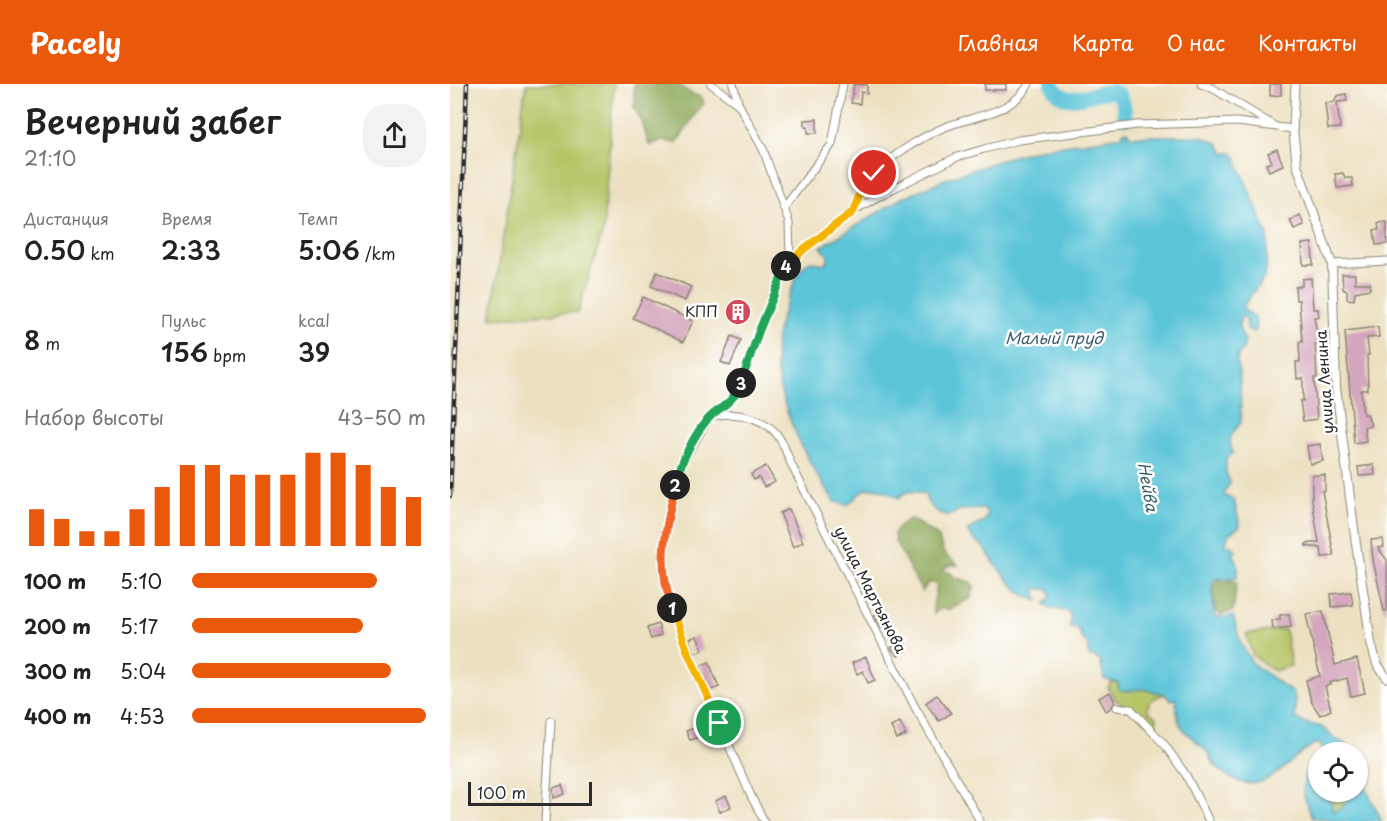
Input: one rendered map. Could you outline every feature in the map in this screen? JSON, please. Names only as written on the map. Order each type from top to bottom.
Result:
[{"type":"street","points":[[711,84],[739,105]]},
{"type":"street","points":[[733,84],[739,105],[764,149],[784,208],[791,244],[788,263],[766,313],[739,389],[723,408],[709,417],[682,463],[676,480],[665,534],[663,573],[667,593],[687,650],[764,821]]},
{"type":"street","points":[[784,208],[832,144],[843,84]]},
{"type":"street","points":[[853,212],[867,181],[897,155],[944,127],[1011,105],[1025,92],[1029,84]]},
{"type":"street","points":[[1201,84],[1212,88],[1277,128]]},
{"type":"street","name":"улица Ленина","points":[[1295,84],[1293,129],[1297,165],[1332,264],[1336,387],[1371,643],[1377,664],[1387,678]]},
{"type":"street","points":[[788,263],[853,212],[916,175],[957,157],[1018,140],[1127,126],[1214,121],[1293,129]]},
{"type":"street","points":[[1332,264],[1387,261]]},
{"type":"street","name":"улица Мартьянова","points":[[709,417],[722,414],[749,418],[770,427],[780,438],[792,466],[915,706],[980,821]]},
{"type":"street","points":[[1117,707],[1131,709],[1164,744],[1186,776],[1209,821]]},
{"type":"street","points":[[545,821],[551,721]]},
{"type":"green space","points":[[526,84],[614,84],[603,231],[578,312],[491,318]]},
{"type":"green space","points":[[634,84],[678,84],[688,92],[702,98],[704,104],[676,143],[662,141],[649,145],[642,122],[634,107]]},
{"type":"green space","points":[[911,519],[938,536],[944,554],[958,565],[950,565],[942,570],[954,577],[973,583],[971,598],[950,609],[939,609],[934,614],[937,586],[934,582],[927,584],[922,592],[895,541],[894,534],[903,523]]},
{"type":"green space","points":[[1220,580],[1237,582],[1233,611],[1221,615],[1216,612],[1213,592],[1215,582]]},
{"type":"green space","points":[[1285,629],[1291,666],[1274,671],[1253,656],[1246,634]]},
{"type":"green space","points":[[1115,681],[1118,687],[1164,694],[1152,700],[1148,707],[1148,711],[1157,718],[1156,724],[1149,724],[1117,701],[1108,688],[1111,682]]},
{"type":"green space","points":[[1347,802],[1342,808],[1332,812],[1331,803]]},
{"type":"water","name":"Малый пруд","points":[[1123,131],[1127,131],[1130,136],[1201,136],[1218,143],[1224,153],[1231,153],[1235,156],[1268,236],[1264,278],[1243,306],[1244,310],[1255,317],[1256,329],[1254,332],[1247,329],[1246,318],[1243,316],[1239,322],[1239,328],[1245,340],[1237,363],[1240,380],[1241,422],[1230,439],[1233,453],[1226,459],[1226,472],[1230,483],[1224,493],[1225,496],[1234,500],[1240,526],[1229,534],[1225,545],[1233,546],[1236,551],[1232,556],[1237,561],[1238,572],[1237,577],[1212,581],[1214,615],[1216,618],[1233,616],[1241,644],[1253,664],[1293,693],[1295,718],[1304,723],[1322,727],[1342,742],[1308,742],[1308,748],[1276,774],[1254,783],[1242,782],[1228,776],[1214,764],[1207,751],[1182,728],[1176,699],[1171,700],[1164,694],[1143,689],[1119,690],[1118,683],[1104,679],[1100,660],[1089,656],[1088,644],[1081,638],[1079,630],[1076,627],[1070,628],[1069,613],[1064,610],[1051,609],[1045,604],[1051,597],[1049,589],[1034,589],[1039,601],[1022,593],[1006,578],[982,545],[975,541],[967,531],[986,520],[987,513],[984,509],[959,510],[948,515],[933,509],[925,494],[908,492],[899,498],[876,488],[866,489],[847,505],[835,502],[801,446],[784,403],[779,382],[776,340],[779,325],[794,283],[802,269],[810,261],[824,264],[828,261],[828,255],[821,247],[902,198],[943,180],[1044,148],[1122,136]]},
{"type":"water","points":[[1308,771],[1308,802],[1330,802],[1332,811],[1335,811],[1348,802],[1368,802],[1368,792],[1382,821],[1331,821],[1330,819],[1312,818],[1305,801],[1303,786]]},
{"type":"building","points":[[854,84],[867,85],[867,93],[861,92],[860,104],[851,103]]},
{"type":"building","points":[[985,84],[1006,84],[1006,90],[985,90]]},
{"type":"building","points":[[1270,84],[1281,84],[1281,95],[1270,96]]},
{"type":"building","points":[[1346,94],[1347,101],[1337,102],[1340,128],[1328,129],[1325,103],[1334,102],[1337,96]]},
{"type":"building","points":[[817,119],[817,133],[808,133],[805,120]]},
{"type":"building","points":[[1277,149],[1283,165],[1269,171],[1266,164],[1272,162],[1268,153]]},
{"type":"building","points":[[1343,173],[1345,178],[1352,178],[1353,186],[1337,188],[1335,174]]},
{"type":"building","points":[[1300,215],[1304,225],[1294,229],[1290,220]]},
{"type":"building","points":[[1387,222],[1387,244],[1376,245],[1374,230],[1379,230],[1378,223]]},
{"type":"building","points":[[1312,243],[1313,265],[1303,265],[1302,244]]},
{"type":"building","points":[[657,272],[691,287],[685,301],[651,286]]},
{"type":"building","points":[[1342,274],[1355,274],[1355,283],[1370,283],[1370,289],[1355,292],[1354,300],[1347,299],[1347,291],[1343,289]]},
{"type":"building","points":[[1311,278],[1313,309],[1318,309],[1319,317],[1314,317],[1319,344],[1315,344],[1317,378],[1314,378],[1317,419],[1303,421],[1300,401],[1303,401],[1303,378],[1297,379],[1296,362],[1300,362],[1299,342],[1302,342],[1299,300],[1296,300],[1295,287],[1302,286],[1302,279]]},
{"type":"building","points":[[643,297],[693,321],[683,342],[633,318]]},
{"type":"building","points":[[1378,327],[1379,337],[1367,338],[1368,390],[1361,390],[1363,414],[1367,414],[1371,426],[1364,427],[1366,441],[1354,443],[1345,331]]},
{"type":"building","points":[[732,336],[741,340],[730,366],[721,362]]},
{"type":"building","points":[[1320,444],[1323,461],[1310,464],[1307,446]]},
{"type":"building","points":[[1374,465],[1375,475],[1359,476],[1358,467]]},
{"type":"building","points":[[766,466],[775,482],[764,487],[759,477],[754,480],[751,474]]},
{"type":"building","points":[[1312,475],[1325,475],[1325,491],[1322,491],[1334,556],[1322,557],[1321,548],[1306,546],[1306,544],[1319,542],[1312,500]]},
{"type":"building","points":[[789,509],[803,542],[793,547],[780,513]]},
{"type":"building","points":[[1383,539],[1384,547],[1378,548],[1387,560],[1387,611],[1384,611],[1371,540]]},
{"type":"building","points":[[1351,592],[1353,605],[1332,607],[1331,594]]},
{"type":"building","points":[[884,610],[891,621],[881,627],[874,615]]},
{"type":"building","points":[[1323,611],[1335,665],[1357,659],[1365,693],[1351,696],[1347,678],[1329,683],[1330,685],[1325,686],[1331,710],[1320,715],[1311,701],[1306,680],[1320,676],[1306,614]]},
{"type":"building","points":[[1289,614],[1291,627],[1273,629],[1272,620],[1280,619],[1280,615]]},
{"type":"building","points":[[658,624],[661,635],[651,639],[647,628]]},
{"type":"building","points":[[697,636],[703,650],[694,653],[689,639]]},
{"type":"building","points":[[901,641],[907,649],[898,656],[891,648]]},
{"type":"building","points":[[866,657],[875,680],[868,683],[863,671],[857,674],[852,663]]},
{"type":"building","points":[[709,662],[719,687],[711,690],[700,666]]},
{"type":"building","points":[[1110,692],[1115,702],[1106,711],[1099,698]]},
{"type":"building","points":[[937,695],[951,713],[939,721],[926,703]]},
{"type":"building","points":[[731,706],[736,716],[724,721],[720,711]]},
{"type":"building","points":[[900,722],[906,735],[897,739],[891,727]]},
{"type":"building","points":[[698,727],[702,736],[690,740],[686,731]]},
{"type":"building","points":[[562,785],[565,794],[554,798],[553,788]]},
{"type":"building","points":[[726,796],[731,807],[720,812],[715,801]]},
{"type":"waterway","name":"Нейва","points":[[1052,84],[1057,92],[1071,99],[1112,91],[1121,98],[1125,118]]},
{"type":"waterway","name":"Нейва","points":[[1352,802],[1355,821]]},
{"type":"railway","points":[[450,496],[467,84]]},
{"type":"place","name":"КПП","points":[[738,312]]},
{"type":"route","points":[[719,723],[687,650],[667,593],[663,573],[665,534],[676,480],[682,463],[709,417],[723,408],[739,389],[759,331],[788,263],[853,212],[861,191],[874,173]]}]
